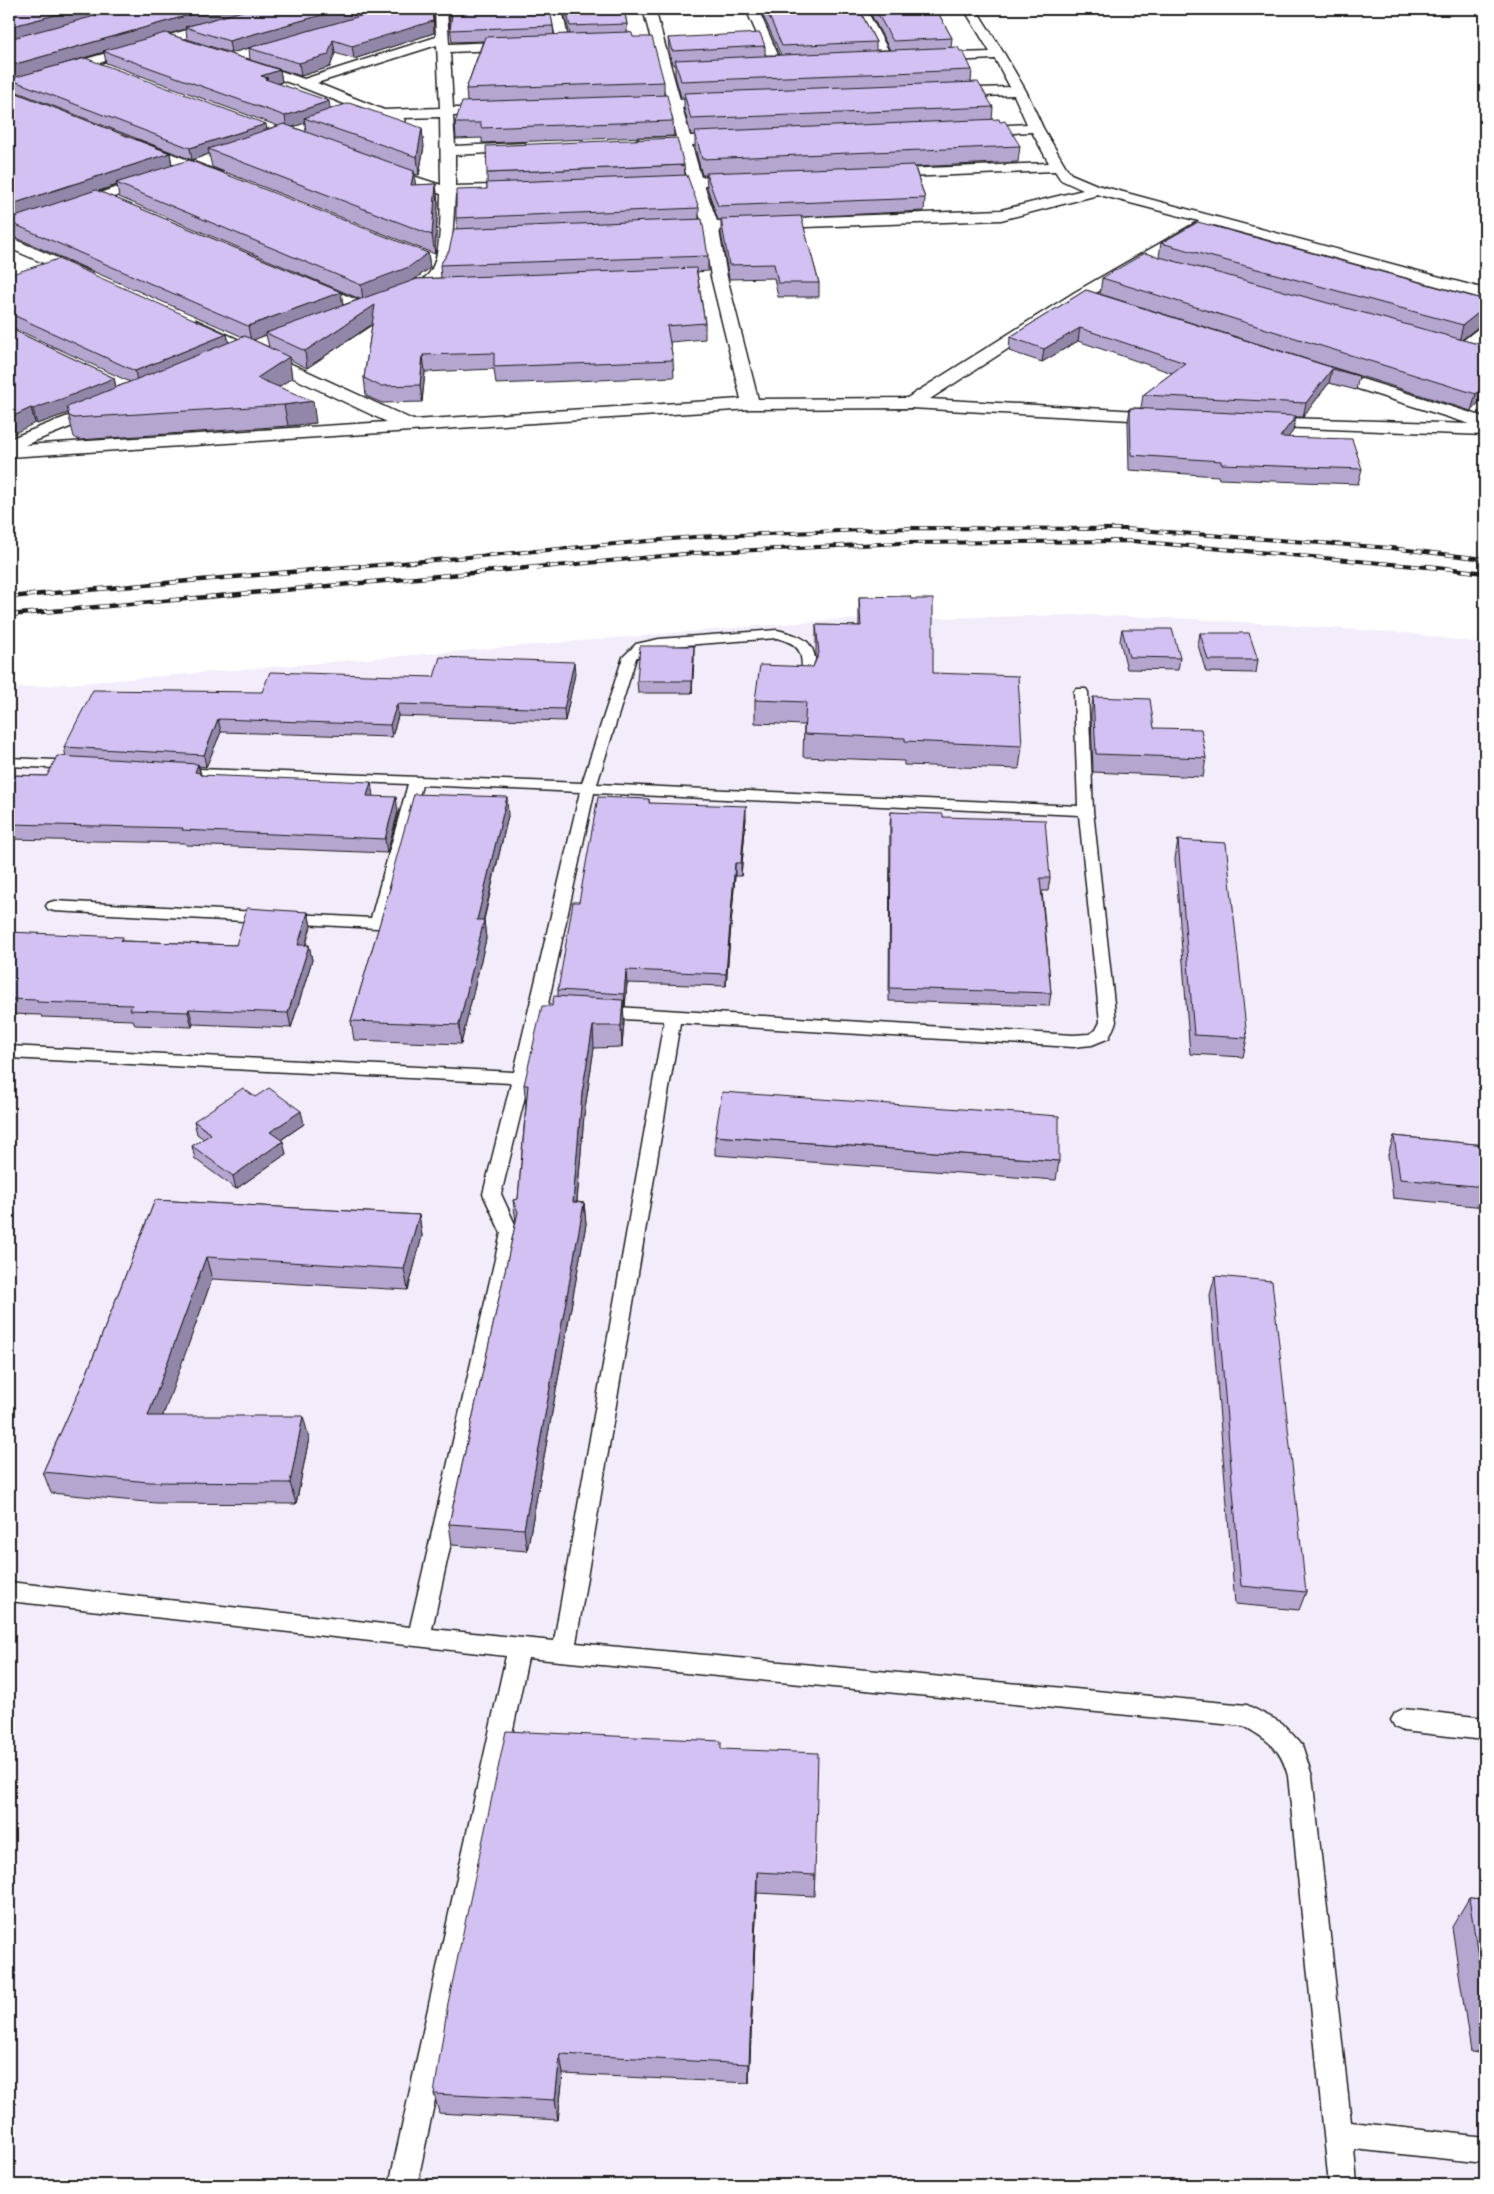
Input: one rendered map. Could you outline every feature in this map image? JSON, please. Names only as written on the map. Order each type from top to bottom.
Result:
[{"type":"street","points":[[9,85],[89,63],[165,36],[272,9]]},
{"type":"street","points":[[346,314],[416,288],[436,274],[452,238],[444,141],[445,113],[441,9]]},
{"type":"street","points":[[556,9],[563,43]]},
{"type":"street","points":[[650,9],[658,40],[670,69],[673,104],[694,181],[711,226],[719,277],[751,404]]},
{"type":"street","points":[[752,9],[781,64],[758,65]]},
{"type":"street","points":[[850,61],[892,59],[860,9]]},
{"type":"street","points":[[970,9],[1020,91],[1036,128],[1066,177],[1092,188],[1485,294]]},
{"type":"street","points":[[165,36],[195,48]]},
{"type":"street","points":[[639,40],[658,40]]},
{"type":"street","points":[[304,83],[443,43],[533,44]]},
{"type":"street","points":[[250,53],[232,58],[304,83],[419,128]]},
{"type":"street","points":[[915,58],[999,55]]},
{"type":"street","points":[[89,63],[107,70]]},
{"type":"street","points":[[930,94],[1020,91]]},
{"type":"street","points":[[623,106],[732,102]]},
{"type":"street","points":[[350,115],[375,112],[475,112]]},
{"type":"street","points":[[958,131],[1036,128]]},
{"type":"street","points":[[120,138],[231,181]]},
{"type":"street","points":[[625,143],[742,138]]},
{"type":"street","points":[[444,141],[537,147]]},
{"type":"street","points":[[54,212],[212,160]]},
{"type":"street","points":[[368,165],[447,191],[507,188]]},
{"type":"street","points":[[862,175],[1059,167]]},
{"type":"street","points":[[635,184],[764,179]]},
{"type":"street","points":[[652,229],[1001,214],[1079,197],[1089,193],[1092,188]]},
{"type":"street","points":[[100,197],[118,205]]},
{"type":"street","points":[[911,403],[1081,295],[1212,220]]},
{"type":"street","points":[[9,242],[98,282]]},
{"type":"street","points":[[423,257],[442,264]]},
{"type":"street","points":[[1140,260],[1159,266]]},
{"type":"street","points":[[291,277],[363,308]]},
{"type":"street","points":[[700,278],[719,277]]},
{"type":"street","points":[[416,288],[446,287]]},
{"type":"street","points":[[1081,295],[1100,301]]},
{"type":"street","points":[[178,318],[250,350],[411,427]]},
{"type":"street","points":[[1443,345],[1470,352],[1485,332]]},
{"type":"street","points":[[232,356],[267,343]]},
{"type":"street","points":[[1305,366],[1485,424]]},
{"type":"street","points":[[15,447],[119,401]]},
{"type":"street","points":[[15,447],[411,427],[751,404],[911,403],[1182,418]]},
{"type":"street","points":[[1240,422],[1485,430]]},
{"type":"lane","points":[[420,1638],[510,1233],[492,1194],[538,1008],[588,788],[630,657],[641,647],[659,643],[777,634],[793,637],[805,643],[809,652],[809,680]]},
{"type":"lane","points":[[538,1008],[1073,1041],[1092,1039],[1103,1034],[1108,1022],[1086,811],[1081,692]]},
{"type":"lane","points":[[9,762],[88,766]]},
{"type":"lane","points":[[158,770],[247,776],[416,780],[1086,811]]},
{"type":"lane","points":[[54,906],[377,923],[416,780]]},
{"type":"lane","points":[[563,1652],[673,1016]]},
{"type":"lane","points":[[9,1052],[521,1078]]},
{"type":"lane","points":[[9,1592],[519,1648],[1247,1716],[1274,1732],[1294,1753],[1300,1776],[1340,2134],[1343,2185]]},
{"type":"lane","points":[[403,2185],[519,1648]]},
{"type":"lane","points":[[1403,1720],[1485,1729]]},
{"type":"lane","points":[[1340,2134],[1485,2150]]},
{"type":"shaded area","points":[[1083,615],[1193,619],[1405,633],[1485,644],[1485,2185],[9,2185],[9,689],[831,620]]},
{"type":"building","points":[[9,9],[78,9],[9,27]]},
{"type":"building","points":[[121,9],[210,9],[9,66],[9,39]]},
{"type":"building","points":[[250,9],[343,9],[229,41],[185,27]]},
{"type":"building","points":[[385,9],[432,9],[433,21],[352,46],[333,40],[328,55],[299,63],[248,48]]},
{"type":"building","points":[[448,9],[550,9],[553,26],[450,30],[452,15],[449,16]]},
{"type":"building","points":[[566,9],[624,9],[627,24],[570,26]]},
{"type":"building","points":[[766,9],[859,9],[876,42],[782,46]]},
{"type":"building","points":[[875,9],[936,9],[952,38],[893,41]]},
{"type":"building","points":[[165,33],[280,70],[261,76],[329,101],[285,116],[103,51]]},
{"type":"building","points":[[632,33],[633,37],[652,37],[664,82],[466,89],[485,37]]},
{"type":"building","points":[[760,33],[765,46],[672,51],[668,38]]},
{"type":"building","points":[[958,47],[960,51],[963,51],[972,70],[681,81],[675,60]]},
{"type":"building","points":[[85,58],[266,124],[190,148],[9,79]]},
{"type":"building","points":[[978,82],[993,107],[691,119],[684,93]]},
{"type":"building","points":[[9,90],[170,153],[9,205]]},
{"type":"building","points":[[667,95],[673,121],[481,128],[481,123],[455,123],[462,102]]},
{"type":"building","points":[[349,103],[422,128],[417,157],[304,118]]},
{"type":"building","points":[[999,119],[1000,122],[1005,121],[1020,146],[702,159],[695,132]]},
{"type":"building","points":[[284,124],[414,171],[411,185],[436,184],[432,235],[208,149]]},
{"type":"building","points":[[677,138],[684,165],[487,173],[486,146]]},
{"type":"building","points":[[189,160],[428,253],[409,267],[361,285],[116,183]]},
{"type":"building","points":[[914,165],[925,198],[718,206],[706,173]]},
{"type":"building","points":[[687,175],[699,208],[456,218],[456,190],[487,189],[487,183]]},
{"type":"building","points":[[96,190],[341,292],[248,326],[9,222],[9,219]]},
{"type":"building","points":[[801,216],[819,283],[778,283],[774,264],[729,265],[721,219]]},
{"type":"building","points":[[702,219],[708,256],[440,265],[449,251],[454,229]]},
{"type":"building","points":[[1198,222],[1485,300],[1485,310],[1482,310],[1463,325],[1161,243]]},
{"type":"building","points":[[1145,253],[1485,346],[1485,384],[1476,394],[1102,278]]},
{"type":"building","points":[[58,259],[227,334],[135,371],[9,313],[9,275]]},
{"type":"building","points":[[696,268],[705,323],[667,326],[673,360],[494,367],[494,353],[423,355],[420,385],[380,386],[364,378],[375,305],[305,351],[266,333],[417,279]]},
{"type":"building","points":[[1086,290],[1359,376],[1332,369],[1306,403],[1143,395],[1185,363],[1080,328],[1044,349],[1010,337]]},
{"type":"building","points":[[9,328],[114,378],[67,397],[33,409],[31,408],[9,418]]},
{"type":"building","points":[[245,336],[289,357],[257,378],[313,401],[284,405],[74,418],[69,416],[67,407]]},
{"type":"building","points":[[1130,408],[1296,416],[1280,437],[1352,439],[1362,469],[1221,464],[1221,461],[1131,455]]},
{"type":"building","points":[[910,596],[911,599],[933,599],[933,673],[1018,676],[1022,746],[905,741],[905,738],[804,734],[806,702],[755,700],[760,665],[813,667],[819,653],[816,625],[861,626],[859,597]]},
{"type":"building","points":[[1122,629],[1172,629],[1180,658],[1129,657]]},
{"type":"building","points":[[1200,633],[1249,633],[1258,660],[1208,660]]},
{"type":"building","points":[[640,646],[694,646],[692,681],[637,681]]},
{"type":"building","points":[[440,657],[574,662],[564,709],[397,704],[390,725],[218,719],[204,755],[64,747],[93,690],[262,692],[270,672],[434,677]]},
{"type":"building","points":[[1093,697],[1150,699],[1154,728],[1201,729],[1206,758],[1096,754]]},
{"type":"building","points":[[57,756],[198,764],[195,772],[200,773],[200,775],[371,782],[367,796],[396,797],[385,839],[182,830],[183,828],[9,824],[9,775],[47,776]]},
{"type":"building","points":[[414,794],[507,797],[477,920],[484,920],[459,1025],[351,1021],[391,885],[389,885]]},
{"type":"building","points":[[598,797],[649,799],[649,803],[746,806],[741,863],[735,863],[726,974],[626,970],[624,994],[558,990],[573,902],[579,902]]},
{"type":"building","points":[[891,812],[943,814],[943,817],[1045,820],[1050,878],[1040,878],[1051,993],[890,988]]},
{"type":"building","points":[[1178,840],[1226,843],[1247,1038],[1194,1035]]},
{"type":"building","points":[[247,908],[308,912],[298,945],[309,945],[288,1013],[189,1009],[188,1012],[130,1010],[132,1005],[37,1002],[37,1000],[9,999],[9,932],[123,937],[121,941],[236,945]]},
{"type":"building","points":[[554,996],[623,1000],[621,1026],[593,1026],[582,1093],[573,1202],[584,1203],[524,1529],[449,1524],[518,1212],[513,1200],[518,1199],[528,1085],[524,1085],[542,1006],[552,1006]]},
{"type":"building","points":[[243,1088],[255,1097],[269,1088],[301,1111],[270,1132],[283,1141],[233,1176],[192,1146],[211,1134],[194,1121]]},
{"type":"building","points":[[722,1092],[1059,1116],[1059,1161],[715,1136]]},
{"type":"building","points":[[1394,1136],[1485,1145],[1485,1187],[1400,1179]]},
{"type":"building","points":[[155,1200],[419,1215],[404,1269],[206,1257],[148,1416],[303,1416],[290,1483],[149,1482],[43,1472],[85,1378]]},
{"type":"building","points":[[1215,1276],[1272,1281],[1306,1592],[1241,1586]]},
{"type":"building","points":[[506,1731],[721,1741],[721,1749],[818,1753],[815,1875],[757,1872],[749,2064],[560,2054],[555,2100],[434,2094],[448,2003]]},
{"type":"building","points":[[1469,1898],[1485,1899],[1485,2000]]},
{"type":"building","points":[[634,2182],[757,2185],[628,2185]]},
{"type":"railway","points":[[345,568],[694,537],[910,528],[1125,529],[1391,548],[1485,559]]},
{"type":"railway","points":[[534,568],[695,553],[901,543],[1132,541],[1438,568]]},
{"type":"railway","points":[[9,597],[359,566]]},
{"type":"railway","points":[[9,615],[548,566]]},
{"type":"railway","points":[[1427,566],[1485,573]]}]
